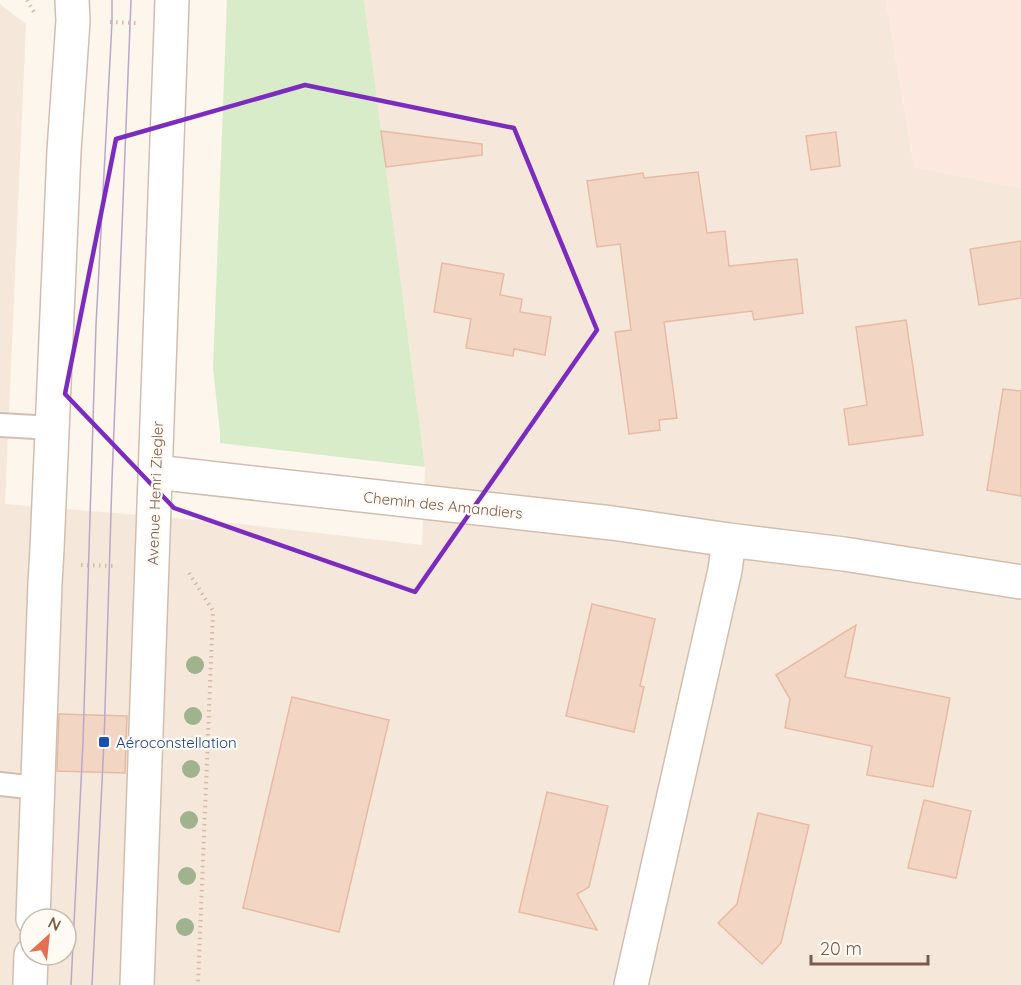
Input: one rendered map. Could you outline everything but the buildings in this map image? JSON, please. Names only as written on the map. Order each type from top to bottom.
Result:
[{"type":"street","points":[[33,907],[45,563],[72,10]]},
{"type":"street","name":"Avenue Henri Ziegler","points":[[138,985],[171,13]]},
{"type":"street","name":"Chemin des Amandiers","points":[[155,472],[612,523],[856,556],[1021,582]]},
{"type":"street","points":[[631,985],[722,581],[729,540]]},
{"type":"street","points":[[30,985],[31,967]]},
{"type":"lane","points":[[0,425],[53,428]]},
{"type":"lane","points":[[0,784],[37,788]]},
{"type":"path","points":[[27,0],[38,19]]},
{"type":"path","points":[[72,10],[171,13]]},
{"type":"path","points":[[45,563],[153,567]]},
{"type":"path","points":[[185,567],[213,611],[198,985]]},
{"type":"highlighted area","points":[[305,85],[514,128],[597,330],[415,592],[174,508],[65,394],[116,139]]},
{"type":"shaded area","points":[[364,0],[886,0],[914,167],[1021,188],[1021,985],[0,985],[0,4],[26,24],[5,504],[223,522],[422,545],[425,467]]},
{"type":"shaded area","points":[[886,0],[1021,0],[1021,188],[914,167]]},
{"type":"green space","points":[[227,0],[364,0],[425,467],[220,443],[213,369]]},
{"type":"tram line","points":[[71,985],[83,742],[96,325],[112,0]]},
{"type":"tram line","points":[[92,985],[104,742],[131,0]]},
{"type":"place","name":"Aéroconstellation","points":[[104,742]]}]
